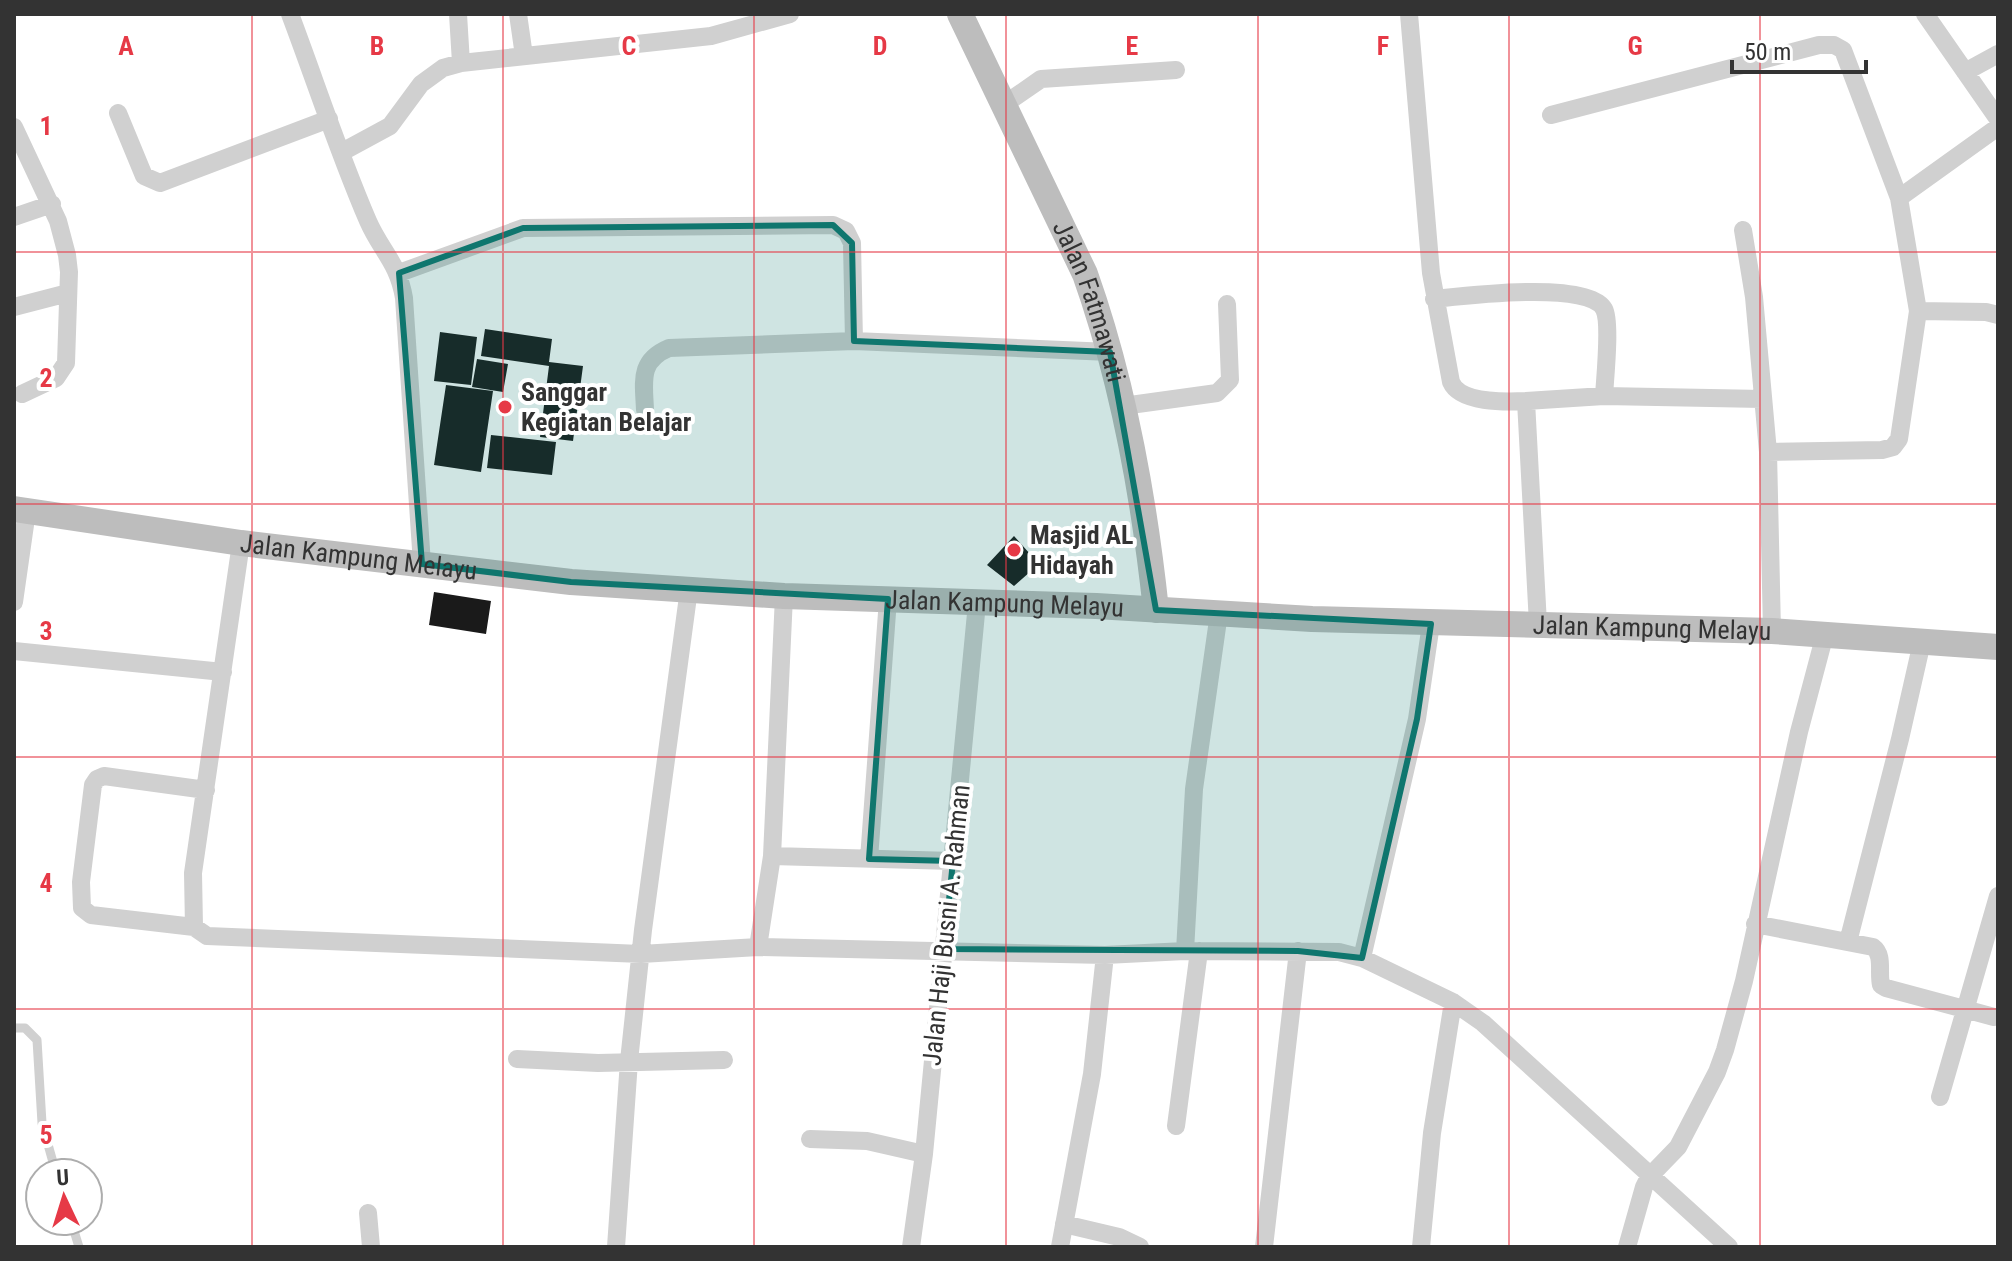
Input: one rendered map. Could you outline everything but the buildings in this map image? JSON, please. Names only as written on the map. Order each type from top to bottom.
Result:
[{"type":"main road","name":"Jalan Fatmawati","points":[[960,14],[1085,274],[1110,352],[1123,406],[1150,553],[1156,610]]},
{"type":"main road","name":"Jalan Kampung Melayu","points":[[21,510],[241,543],[571,582],[784,596],[1431,624],[1772,631],[1998,647]]},
{"type":"street","points":[[290,14],[368,220],[399,273],[404,298],[422,564]]},
{"type":"street","points":[[458,14],[461,63]]},
{"type":"street","points":[[518,14],[524,56]]},
{"type":"street","points":[[342,152],[390,126],[421,84],[443,68],[461,63],[711,36],[790,14]]},
{"type":"street","points":[[1409,14],[1434,299],[1454,388],[1459,393],[1499,401],[1604,396],[1763,399]]},
{"type":"street","points":[[1925,14],[1998,119]]},
{"type":"street","points":[[1551,115],[1819,45],[1834,45],[1843,50],[1899,198],[1918,311],[1899,439],[1893,447],[1882,450],[1768,452]]},
{"type":"street","points":[[1965,72],[1998,54]]},
{"type":"street","points":[[1005,104],[1041,79],[1176,70]]},
{"type":"street","points":[[118,113],[144,176],[160,183],[329,119]]},
{"type":"street","points":[[14,127],[52,204],[67,255],[67,353],[62,373],[22,394]]},
{"type":"street","points":[[1899,198],[1998,127]]},
{"type":"street","points":[[14,217],[52,204]]},
{"type":"street","points":[[399,273],[523,228],[833,225],[846,231],[852,243],[854,341]]},
{"type":"street","points":[[1743,230],[1754,297],[1768,452],[1772,631]]},
{"type":"street","points":[[1434,299],[1550,291],[1600,304],[1604,308],[1607,327],[1604,396]]},
{"type":"street","points":[[14,307],[68,293]]},
{"type":"street","points":[[1123,406],[1217,393],[1230,380],[1227,304]]},
{"type":"street","points":[[1918,311],[1998,315]]},
{"type":"street","points":[[645,410],[644,373],[656,354],[669,348],[854,341],[1110,352]]},
{"type":"street","points":[[1526,401],[1538,624]]},
{"type":"street","points":[[14,602],[21,510]]},
{"type":"street","points":[[194,927],[193,873],[241,543]]},
{"type":"street","points":[[616,1247],[629,1061],[689,589]]},
{"type":"street","points":[[758,947],[772,856],[784,596]]},
{"type":"street","points":[[869,859],[888,599]]},
{"type":"street","name":"Jalan Haji Busni A. Rahman","points":[[911,1247],[924,1154],[977,603]]},
{"type":"street","points":[[1176,1126],[1192,951],[1195,779],[1219,613]]},
{"type":"street","points":[[1362,958],[1417,719],[1431,624]]},
{"type":"street","points":[[1627,1247],[1639,1199],[1649,1177],[1678,1147],[1717,1072],[1744,981],[1799,732],[1825,634]]},
{"type":"street","points":[[1848,942],[1922,642]]},
{"type":"street","points":[[14,651],[223,672]]},
{"type":"street","points":[[206,790],[104,776],[97,779],[93,785],[81,882],[82,908],[91,915],[194,927],[207,936],[641,954],[758,947],[1105,955],[1298,951],[1339,952],[1362,958],[1453,1002],[1496,1034],[1729,1247]]},
{"type":"street","points":[[772,856],[953,861]]},
{"type":"street","points":[[1940,1097],[1998,896]]},
{"type":"street","points":[[1755,924],[1873,947],[1877,950],[1881,985],[1886,988],[1994,1017]]},
{"type":"street","points":[[1264,1247],[1298,951]]},
{"type":"street","points":[[1060,1247],[1092,1074],[1105,955]]},
{"type":"street","points":[[1421,1247],[1432,1133],[1453,1002]]},
{"type":"street","points":[[517,1059],[598,1063],[724,1060]]},
{"type":"street","points":[[810,1139],[867,1141],[924,1154]]},
{"type":"street","points":[[368,1213],[371,1247]]},
{"type":"street","points":[[1064,1224],[1119,1237],[1140,1247]]},
{"type":"lane","points":[[14,1028],[25,1028],[37,1040],[42,1123],[52,1157]]},
{"type":"highlighted area","points":[[833,225],[852,243],[854,341],[1110,352],[1156,610],[1431,624],[1417,719],[1362,958],[1298,951],[944,949],[953,861],[869,859],[888,599],[571,582],[422,564],[399,273],[523,228]]},
{"type":"place","name":"Sanggar Kegiatan Belajar","points":[[505,407]]},
{"type":"place","name":"Masjid AL Hidayah","points":[[1014,550]]}]
